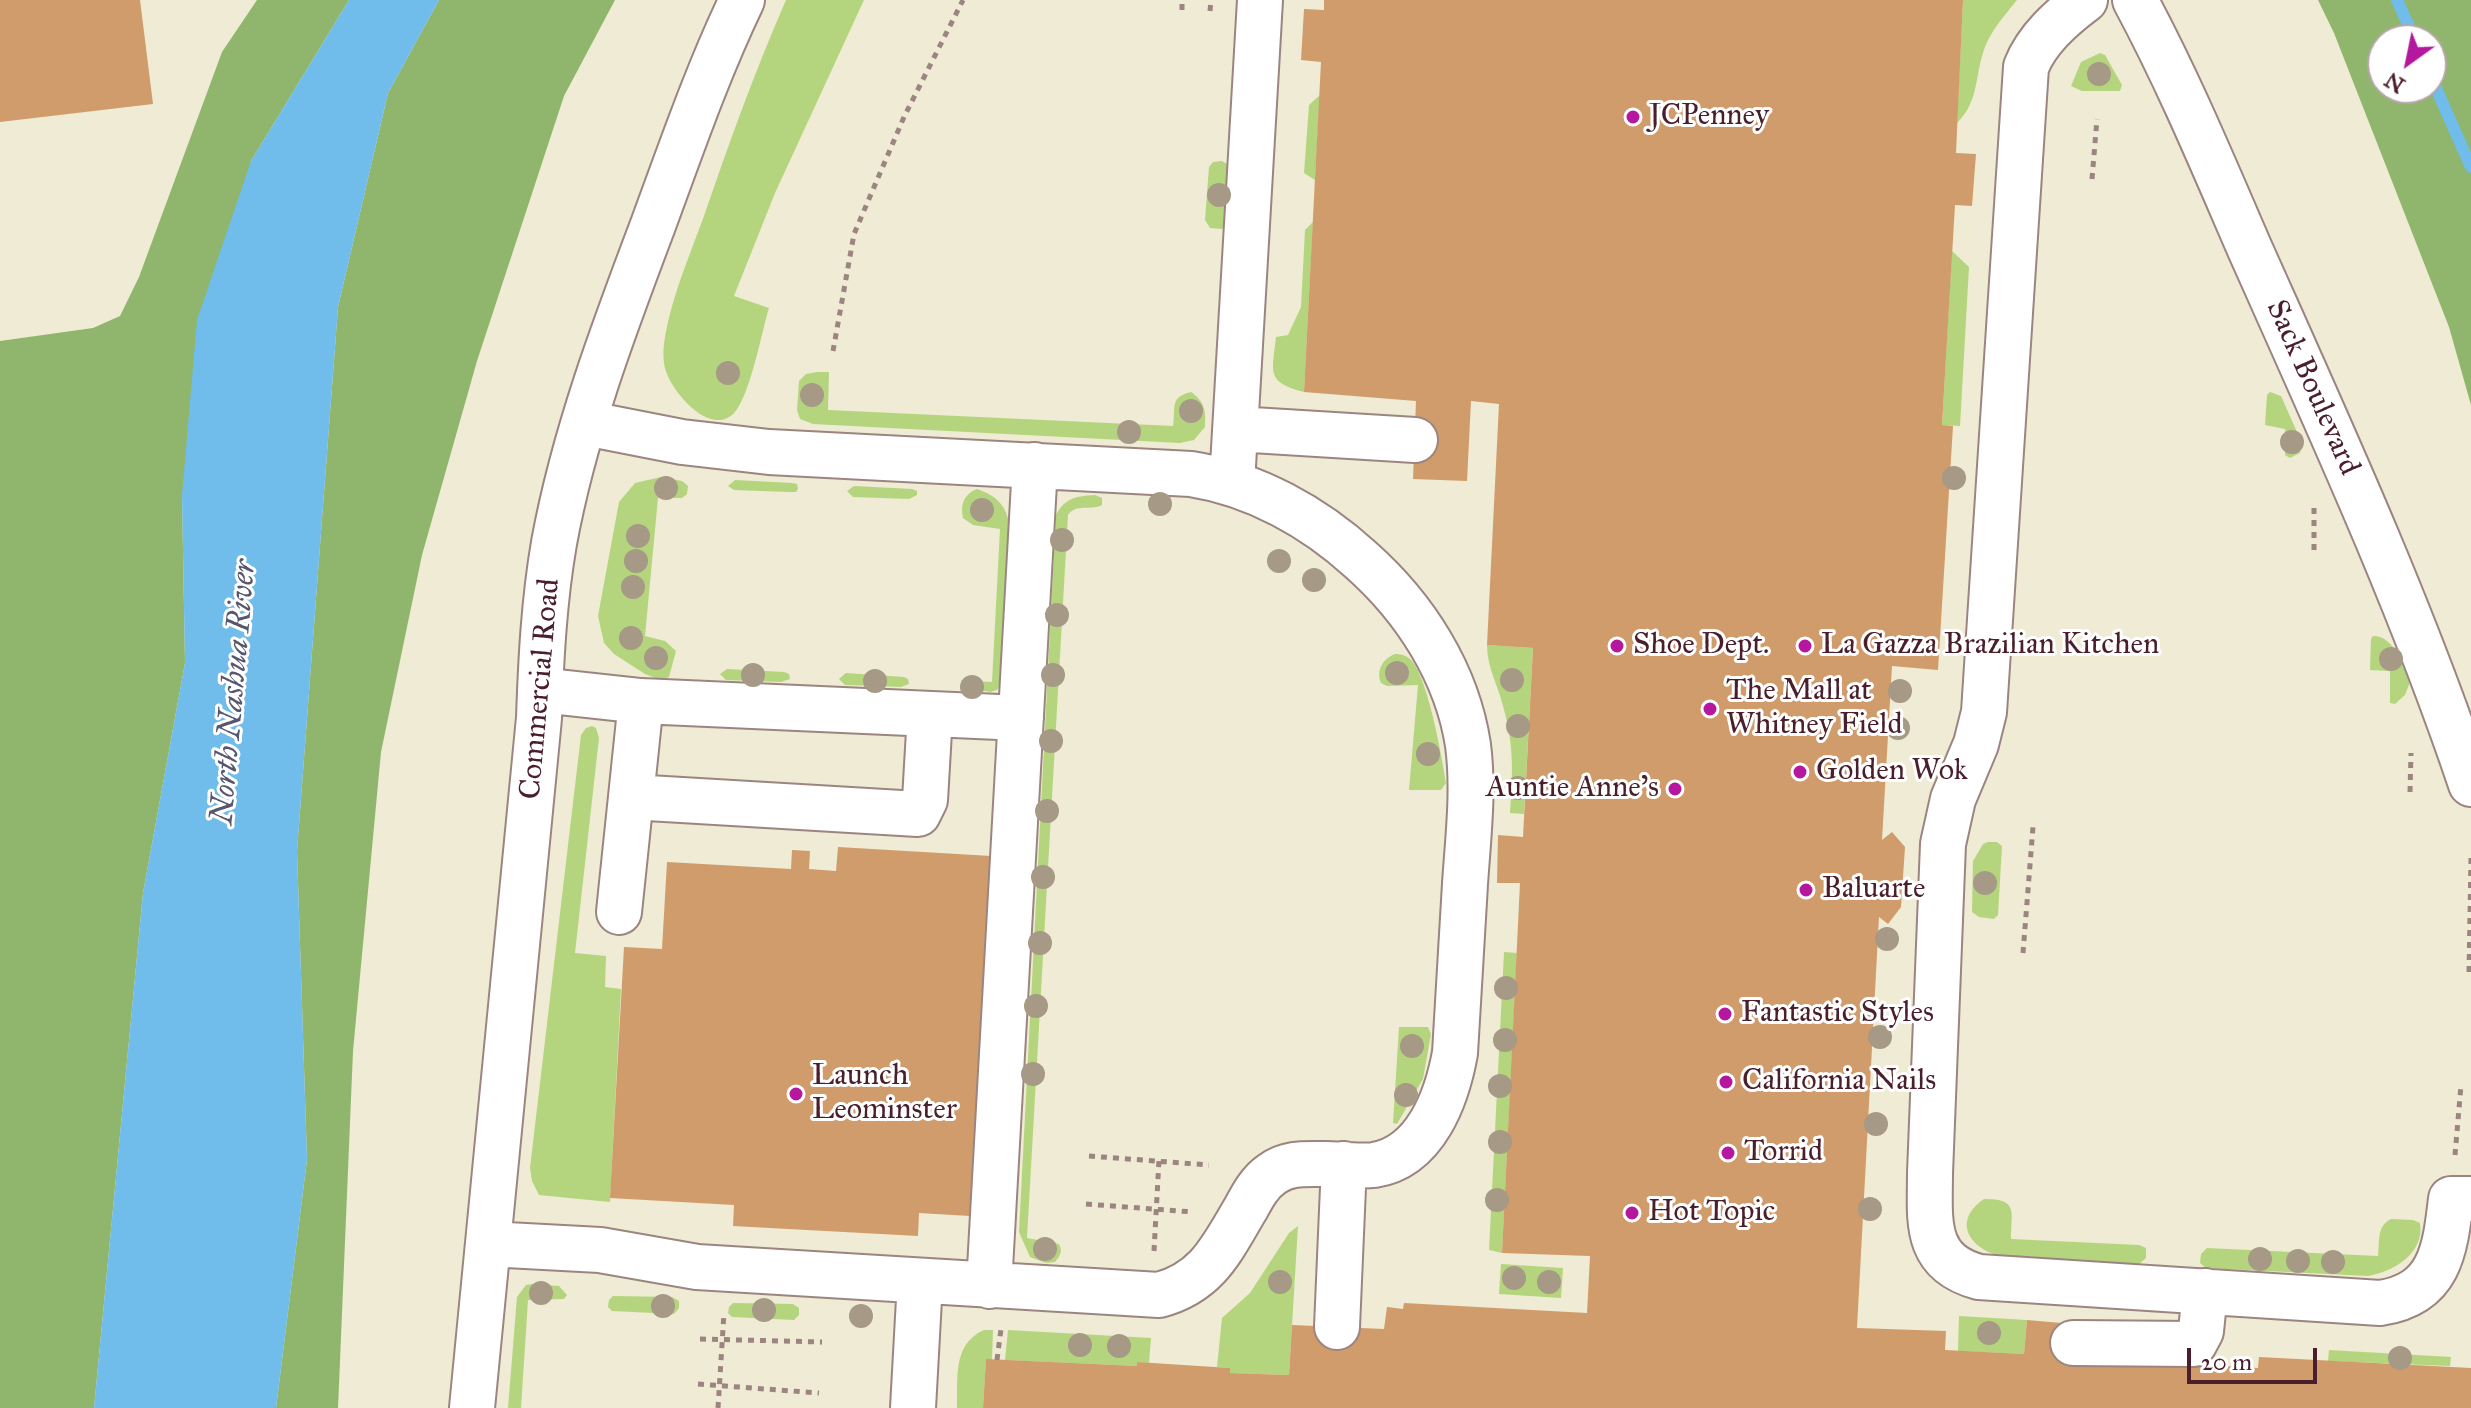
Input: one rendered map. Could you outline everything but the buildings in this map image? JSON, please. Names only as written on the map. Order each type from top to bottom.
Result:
[{"type":"street","name":"Commercial Road","points":[[472,1408],[540,690],[543,617],[555,541],[585,423],[623,304],[712,63],[742,0]]},
{"type":"street","points":[[1232,483],[1260,0]]},
{"type":"street","points":[[2085,0],[2042,40],[2026,67],[1984,712],[1976,744],[1953,799],[1943,844],[1930,1173],[1933,1239],[1948,1262],[1967,1274],[1979,1277],[2380,1303],[2399,1300],[2411,1294],[2434,1271],[2446,1246],[2461,1199]]},
{"type":"street","name":"Sack Boulevard","points":[[2135,0],[2195,121],[2310,380],[2409,617],[2471,784]]},
{"type":"street","points":[[488,1244],[600,1250],[697,1267],[920,1281],[995,1305],[1151,1296],[1175,1291],[1203,1274],[1256,1191],[1270,1175],[1292,1164],[1372,1165],[1385,1162],[1404,1151],[1431,1122],[1449,1085],[1455,1053],[1470,814],[1468,745],[1444,668],[1426,635],[1381,578],[1344,544],[1312,521],[1219,478],[769,452],[708,446],[585,423]]},
{"type":"street","points":[[1236,429],[1415,440]]},
{"type":"street","points":[[995,1305],[1035,465]]},
{"type":"street","points":[[540,690],[641,701],[1021,718]]},
{"type":"street","points":[[619,912],[641,701]]},
{"type":"street","points":[[631,797],[918,814],[925,800],[930,714]]},
{"type":"street","points":[[1337,1327],[1344,1164]]},
{"type":"street","points":[[913,1408],[920,1281]]},
{"type":"street","points":[[2073,1343],[2194,1344],[2201,1331],[2205,1291]]},
{"type":"path","points":[[833,351],[854,234],[904,117],[963,0]]},
{"type":"path","points":[[1182,0],[1182,10]]},
{"type":"path","points":[[1210,11],[1211,0]]},
{"type":"path","points":[[2092,179],[2097,119]]},
{"type":"path","points":[[2314,504],[2314,551]]},
{"type":"path","points":[[2410,792],[2412,746]]},
{"type":"path","points":[[2023,953],[2033,827]]},
{"type":"path","points":[[2469,972],[2471,858]]},
{"type":"path","points":[[2461,1085],[2461,1199]]},
{"type":"path","points":[[1089,1156],[1209,1165]]},
{"type":"path","points":[[1151,1296],[1159,1160]]},
{"type":"path","points":[[1086,1204],[1206,1213]]},
{"type":"path","points":[[718,1408],[725,1302]]},
{"type":"path","points":[[995,1305],[997,1360]]},
{"type":"path","points":[[700,1339],[822,1342]]},
{"type":"path","points":[[698,1384],[819,1393]]},
{"type":"green space","points":[[257,0],[349,0],[251,161],[182,495],[185,663],[143,893],[94,1408],[0,1408],[0,341],[93,328],[120,316],[139,277],[222,52]]},
{"type":"green space","points":[[439,0],[615,0],[564,96],[477,361],[422,555],[381,752],[353,1051],[338,1408],[276,1408],[307,1159],[297,851],[338,307],[388,93]]},
{"type":"green space","points":[[786,0],[864,0],[775,193],[734,296],[769,308],[741,403],[726,419],[716,420],[695,411],[671,383],[664,359],[664,344],[681,279],[743,107]]},
{"type":"green space","points":[[1963,0],[2017,0],[1988,40],[1970,106],[1957,123]]},
{"type":"green space","points":[[2318,0],[2471,0],[2471,405],[2449,327],[2334,33]]},
{"type":"green space","points":[[2100,53],[2105,55],[2122,85],[2120,91],[2082,91],[2071,86],[2081,62]]},
{"type":"green space","points":[[1320,95],[1315,180],[1304,173],[1309,105]]},
{"type":"green space","points":[[1222,161],[1228,169],[1225,225],[1222,229],[1210,228],[1205,220],[1209,167],[1213,162]]},
{"type":"green space","points":[[1313,222],[1304,392],[1277,380],[1273,359],[1276,337],[1288,335],[1301,307],[1305,230]]},
{"type":"green space","points":[[1952,251],[1969,267],[1960,426],[1942,425]]},
{"type":"green space","points":[[829,372],[828,410],[1173,426],[1176,400],[1191,392],[1204,407],[1205,427],[1194,440],[1180,443],[813,424],[800,419],[797,410],[799,381],[806,374]]},
{"type":"green space","points":[[2270,392],[2281,396],[2301,441],[2300,453],[2290,458],[2285,455],[2285,429],[2265,425],[2267,395]]},
{"type":"green space","points":[[661,477],[682,481],[688,486],[687,494],[682,498],[658,498],[645,636],[665,641],[676,651],[669,677],[661,680],[645,674],[614,654],[604,643],[598,616],[619,502],[635,483]]},
{"type":"green space","points":[[735,480],[792,483],[797,484],[798,489],[796,492],[734,490],[728,486]]},
{"type":"green space","points":[[854,486],[912,489],[917,491],[917,495],[909,499],[853,497],[847,491]]},
{"type":"green space","points":[[977,489],[998,501],[1009,522],[1000,685],[990,692],[968,688],[972,681],[992,682],[1000,529],[973,525],[963,518],[964,500]]},
{"type":"green space","points":[[1095,495],[1102,498],[1102,505],[1075,509],[1068,515],[1027,1238],[1059,1244],[1061,1252],[1058,1258],[1055,1262],[1046,1263],[1030,1257],[1019,1232],[1056,515],[1072,499]]},
{"type":"green space","points":[[2373,636],[2381,637],[2392,646],[2410,682],[2405,695],[2395,704],[2390,703],[2390,671],[2370,670]]},
{"type":"green space","points":[[1487,645],[1533,648],[1524,814],[1510,813],[1511,746]]},
{"type":"green space","points":[[1395,654],[1404,655],[1412,661],[1424,684],[1446,783],[1441,790],[1409,790],[1418,685],[1387,686],[1381,683],[1381,666]]},
{"type":"green space","points":[[727,669],[784,672],[789,674],[790,679],[781,682],[726,680],[720,674]]},
{"type":"green space","points":[[846,673],[904,677],[909,684],[901,687],[845,685],[839,679]]},
{"type":"green space","points":[[592,726],[596,728],[599,738],[575,953],[606,956],[605,987],[621,989],[610,1202],[539,1195],[530,1168],[581,735]]},
{"type":"green space","points":[[1997,842],[2002,846],[1998,915],[1994,919],[1979,917],[1972,912],[1973,861],[1983,844]]},
{"type":"green space","points":[[1504,952],[1517,953],[1502,1253],[1489,1250]]},
{"type":"green space","points":[[1399,1027],[1428,1027],[1431,1034],[1423,1079],[1397,1124],[1393,1123]]},
{"type":"green space","points":[[1984,1199],[2003,1201],[2011,1208],[2011,1239],[2139,1245],[2146,1248],[2146,1258],[2139,1264],[2000,1256],[1989,1252],[1973,1240],[1967,1225],[1974,1207]]},
{"type":"green space","points":[[2391,1219],[2420,1223],[2417,1244],[2396,1266],[2368,1276],[2206,1268],[2200,1263],[2201,1254],[2207,1248],[2378,1256],[2381,1230]]},
{"type":"green space","points":[[1298,1226],[1289,1375],[1230,1373],[1230,1368],[1217,1367],[1222,1318],[1250,1293],[1289,1233]]},
{"type":"green space","points":[[1501,1264],[1563,1268],[1561,1298],[1499,1294]]},
{"type":"green space","points":[[526,1285],[559,1286],[567,1295],[564,1299],[528,1300],[521,1408],[508,1408],[517,1297]]},
{"type":"green space","points":[[613,1296],[672,1297],[679,1301],[679,1308],[674,1314],[612,1311],[608,1307]]},
{"type":"green space","points":[[733,1303],[793,1304],[799,1308],[799,1315],[794,1320],[732,1317],[728,1313]]},
{"type":"green space","points":[[1959,1316],[2027,1320],[2024,1354],[1958,1351]]},
{"type":"green space","points":[[984,1330],[993,1330],[992,1360],[986,1360],[983,1408],[957,1408],[962,1353],[966,1344]]},
{"type":"green space","points":[[1008,1330],[1151,1338],[1149,1363],[1137,1362],[1137,1366],[1005,1360]]},
{"type":"green space","points":[[2329,1350],[2451,1357],[2450,1366],[2328,1361]]},
{"type":"water","name":"North Nashua River","points":[[349,0],[439,0],[388,93],[338,307],[297,851],[307,1159],[276,1408],[94,1408],[143,893],[185,663],[182,495],[197,320],[251,161]]},
{"type":"waterway","points":[[2397,0],[2408,24]]},
{"type":"waterway","points":[[2443,104],[2471,167]]},
{"type":"place","name":"JCPenney","points":[[1633,117]]},
{"type":"place","name":"Shoe Dept.","points":[[1617,646]]},
{"type":"place","name":"La Gazza Brazilian Kitchen","points":[[1805,646]]},
{"type":"place","name":"The Mall at Whitney Field","points":[[1710,709]]},
{"type":"place","name":"Golden Wok","points":[[1800,772]]},
{"type":"place","name":"Auntie Anne's","points":[[1675,789]]},
{"type":"place","name":"Baluarte","points":[[1806,890]]},
{"type":"place","name":"Fantastic Styles","points":[[1725,1014]]},
{"type":"place","name":"California Nails","points":[[1726,1082]]},
{"type":"place","name":"Launch Leominster","points":[[796,1094]]},
{"type":"place","name":"Torrid","points":[[1728,1153]]},
{"type":"place","name":"Hot Topic","points":[[1632,1213]]}]
